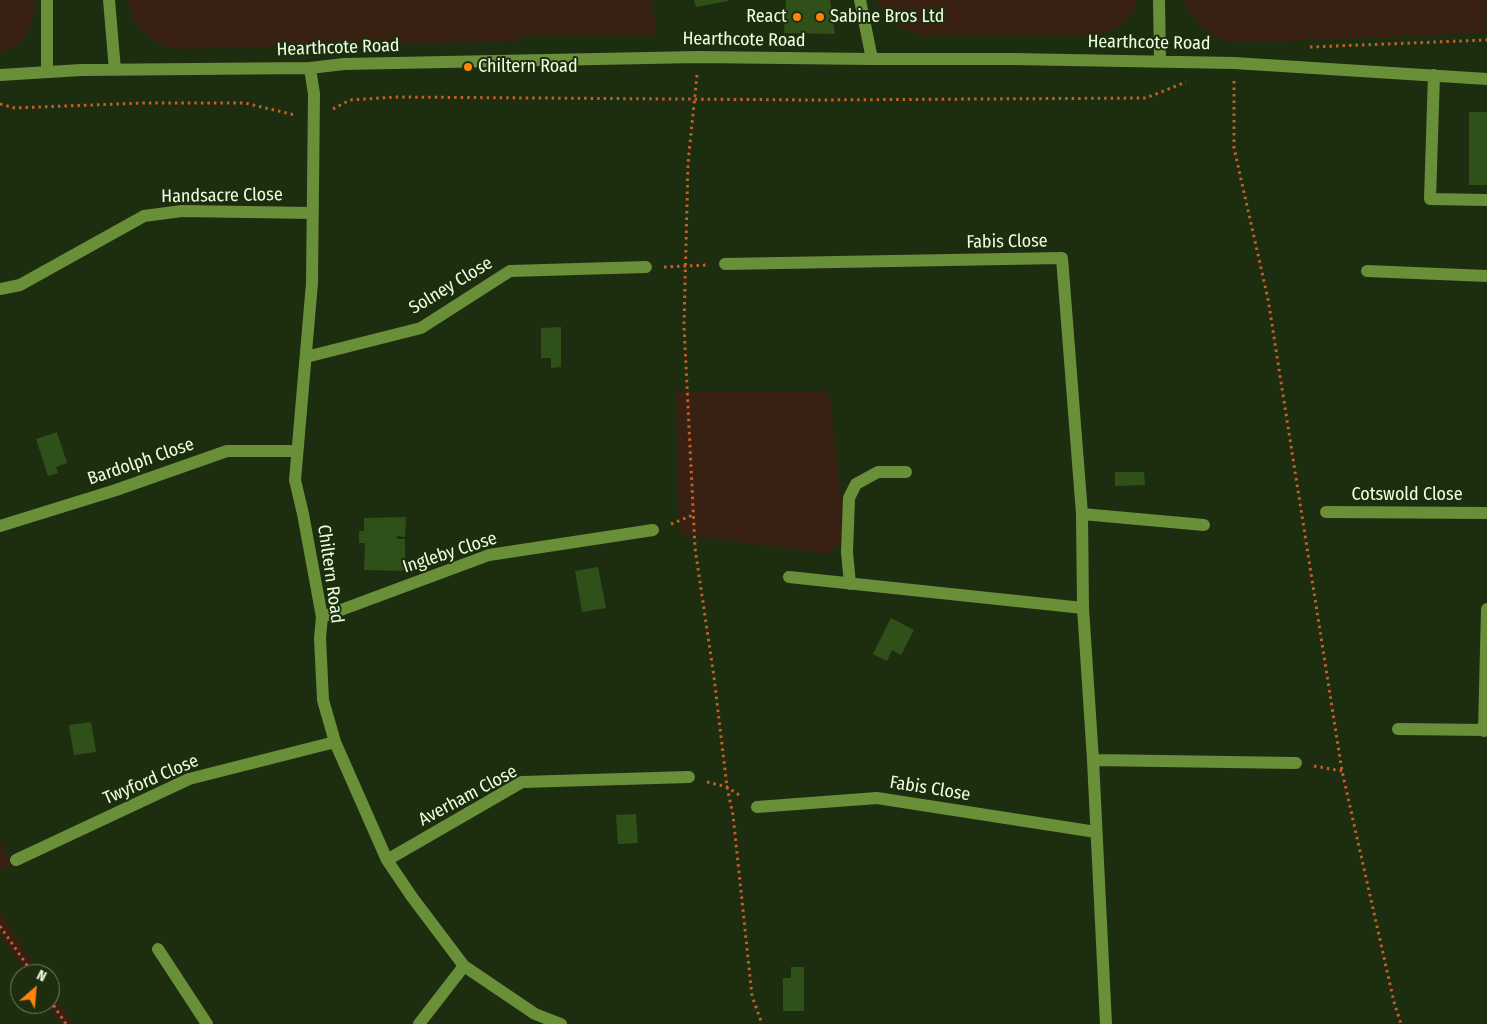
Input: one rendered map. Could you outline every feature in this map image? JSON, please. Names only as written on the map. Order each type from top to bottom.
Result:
[{"type":"street","points":[[47,0],[47,72]]},
{"type":"street","points":[[109,0],[115,70]]},
{"type":"street","points":[[860,0],[872,59]]},
{"type":"street","points":[[1159,0],[1160,61]]},
{"type":"street","name":"Hearthcote Road","points":[[0,76],[81,70],[310,68],[344,64],[698,56],[1234,63],[1487,79]]},
{"type":"street","name":"Chiltern Road","points":[[310,68],[314,94],[312,283],[295,480],[322,617],[320,638],[324,700],[335,742],[388,860],[412,897],[464,966],[535,1014],[561,1024]]},
{"type":"street","points":[[1434,75],[1430,199],[1487,200]]},
{"type":"street","name":"Handsacre Close","points":[[0,289],[20,285],[144,216],[182,211],[312,213]]},
{"type":"street","name":"Fabis Close","points":[[725,264],[1062,258],[1082,514],[1083,608],[1093,760],[1106,1024]]},
{"type":"street","name":"Solney Close","points":[[306,357],[420,328],[510,270],[646,267]]},
{"type":"street","points":[[1366,271],[1487,276]]},
{"type":"street","name":"Bardolph Close","points":[[0,526],[116,490],[227,451],[297,451]]},
{"type":"street","points":[[850,584],[847,552],[849,498],[856,484],[878,472],[906,472]]},
{"type":"street","name":"Cotswold Close","points":[[1326,512],[1487,512]]},
{"type":"street","points":[[1082,514],[1204,525]]},
{"type":"street","name":"Ingleby Close","points":[[322,617],[489,555],[653,530]]},
{"type":"street","points":[[789,577],[1083,608]]},
{"type":"street","points":[[1398,729],[1486,730],[1487,609]]},
{"type":"street","name":"Twyford Close","points":[[16,860],[189,779],[335,742]]},
{"type":"street","points":[[1093,760],[1296,763]]},
{"type":"street","name":"Averham Close","points":[[388,860],[522,782],[689,777]]},
{"type":"street","name":"Fabis Close","points":[[757,806],[877,798],[1096,832]]},
{"type":"street","points":[[158,949],[207,1024]]},
{"type":"street","points":[[419,1024],[464,966]]},
{"type":"path","points":[[1307,47],[1487,40]]},
{"type":"path","points":[[698,56],[688,163],[684,325],[695,548],[714,677],[727,787],[733,815],[752,996],[762,1024]]},
{"type":"path","points":[[1234,63],[1234,148],[1268,299],[1342,772],[1394,1002],[1401,1024]]},
{"type":"path","points":[[0,104],[15,108],[143,103],[245,103],[314,120],[350,100],[394,97],[695,99],[1146,98],[1190,80]]},
{"type":"path","points":[[646,267],[725,264]]},
{"type":"path","points":[[653,530],[693,515]]},
{"type":"path","points":[[1296,763],[1342,772]]},
{"type":"path","points":[[689,777],[727,787],[757,806]]},
{"type":"path","points":[[0,926],[25,964]]},
{"type":"shaded area","points":[[0,0],[35,0],[35,6],[31,24],[22,40],[14,47],[0,52]]},
{"type":"shaded area","points":[[128,0],[651,0],[657,35],[520,35],[520,41],[175,49],[158,44],[134,23]]},
{"type":"shaded area","points":[[876,0],[1136,0],[1137,2],[1133,14],[1119,27],[1101,35],[923,36],[895,24],[885,15]]},
{"type":"shaded area","points":[[1183,0],[1487,0],[1485,33],[1259,42],[1221,39],[1208,31],[1195,19]]},
{"type":"shaded area","points":[[829,391],[846,540],[828,554],[679,534],[676,392]]},
{"type":"shaded area","points":[[0,841],[12,866],[0,871]]},
{"type":"shaded area","points":[[0,912],[34,964],[20,964],[0,934]]},
{"type":"shaded area","points":[[60,1004],[74,1024],[60,1024],[54,1014],[60,1014]]},
{"type":"building","points":[[694,0],[728,0],[728,1],[696,7]]},
{"type":"building","points":[[786,0],[830,0],[835,34],[784,33]]},
{"type":"building","points":[[1469,112],[1487,112],[1487,185],[1469,185]]},
{"type":"building","points":[[561,327],[561,367],[551,368],[551,358],[541,358],[541,328]]},
{"type":"building","points":[[57,432],[67,463],[56,467],[58,473],[48,476],[36,439]]},
{"type":"building","points":[[1115,472],[1144,472],[1145,485],[1115,486]]},
{"type":"building","points":[[406,517],[405,537],[397,536],[397,539],[405,539],[405,571],[364,570],[365,543],[359,543],[359,531],[364,531],[364,518]]},
{"type":"building","points":[[598,567],[606,608],[582,612],[575,571]]},
{"type":"building","points":[[891,618],[914,630],[901,655],[892,650],[887,661],[873,654]]},
{"type":"building","points":[[91,722],[96,752],[74,755],[69,725]]},
{"type":"building","points":[[636,814],[638,843],[618,844],[616,815]]},
{"type":"building","points":[[791,967],[804,967],[804,1011],[783,1011],[783,978],[791,978]]},
{"type":"place","name":"React","points":[[797,17]]},
{"type":"place","name":"Sabine Bros Ltd","points":[[820,17]]},
{"type":"place","name":"Chiltern Road","points":[[468,67]]}]
